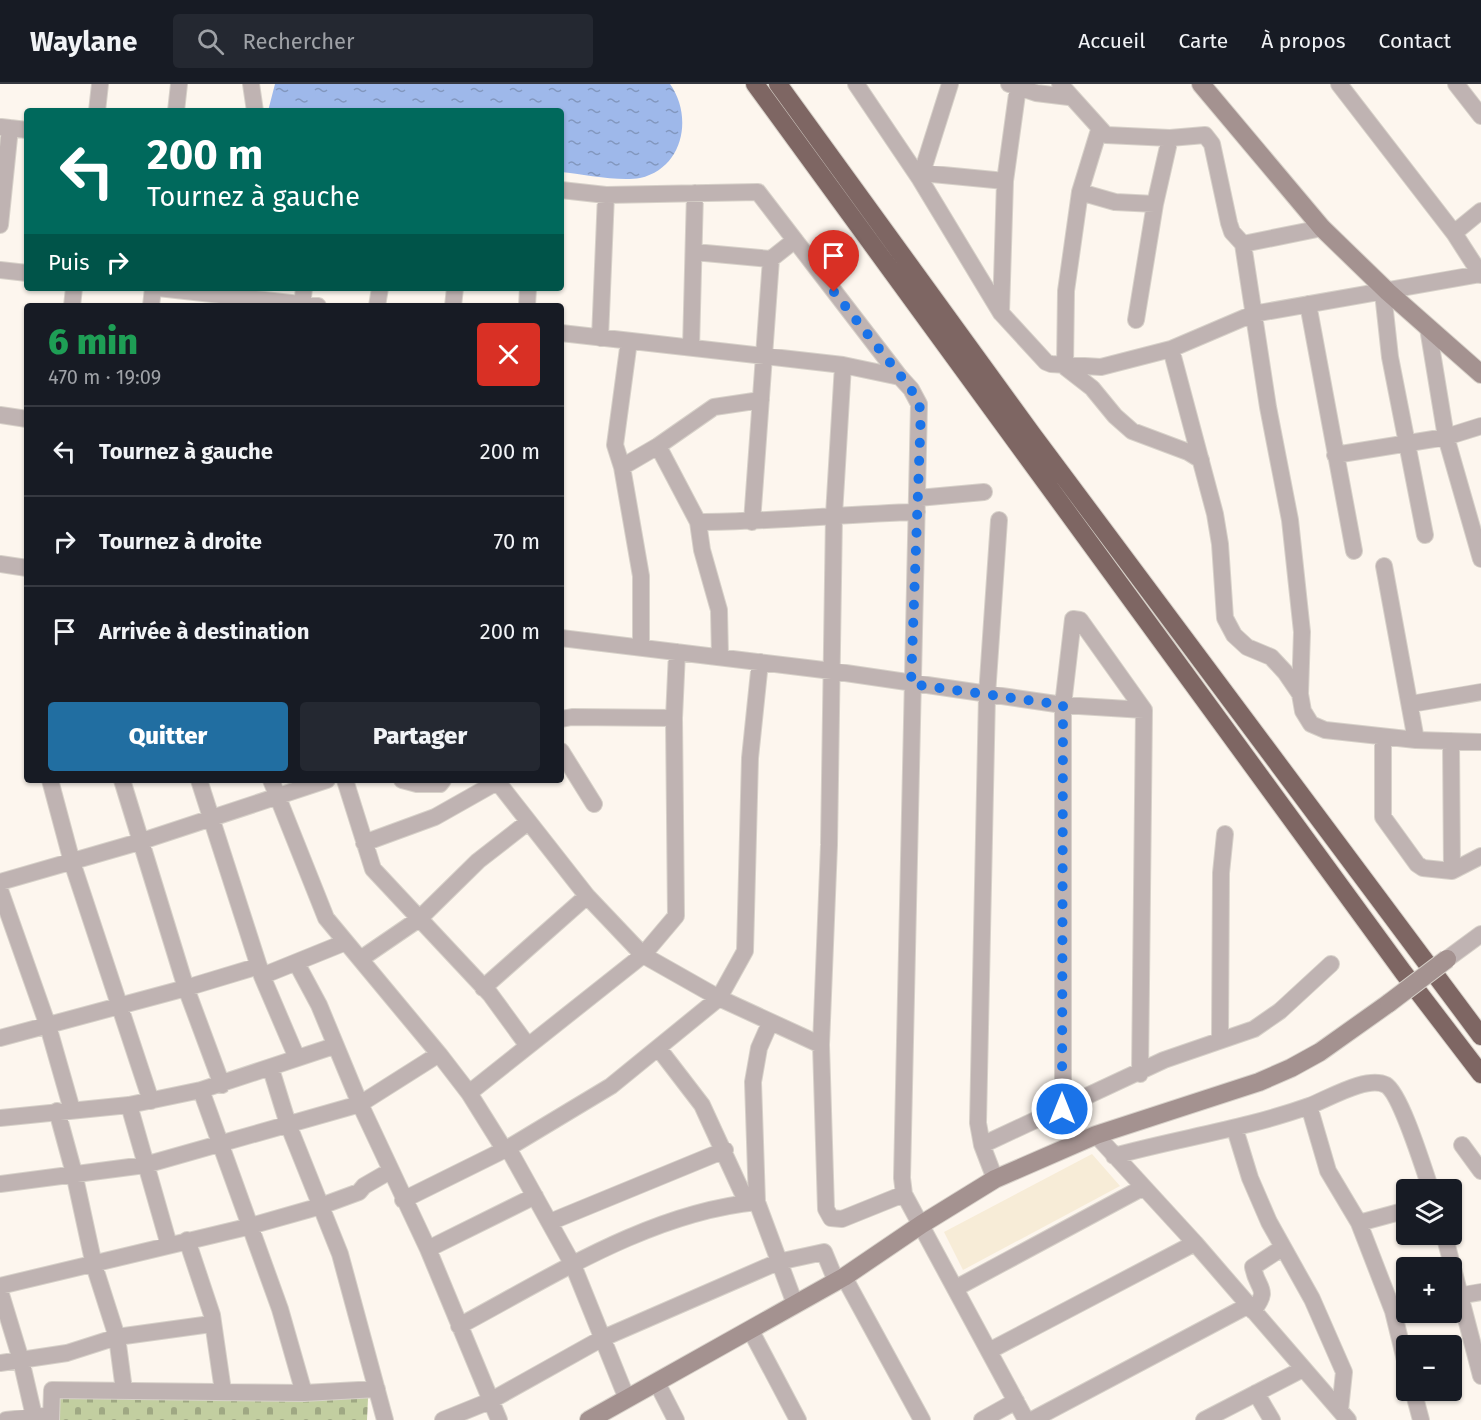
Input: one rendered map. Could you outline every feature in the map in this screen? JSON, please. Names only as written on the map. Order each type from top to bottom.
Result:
[{"type":"highway","points":[[755,84],[1389,953],[1481,1074]]},
{"type":"highway","points":[[778,84],[1032,434],[1481,1036]]},
{"type":"street","points":[[97,108],[100,84]]},
{"type":"street","points":[[176,108],[179,84]]},
{"type":"street","points":[[251,84],[255,108]]},
{"type":"street","points":[[921,176],[950,84]]},
{"type":"street","points":[[1201,84],[1323,228],[1386,293],[1481,374]]},
{"type":"street","points":[[858,85],[921,176],[1001,313],[1046,362],[1065,367],[1101,367],[1171,349],[1253,314],[1481,275],[1454,233],[1339,84]]},
{"type":"street","points":[[1456,84],[1481,116]]},
{"type":"street","points":[[1001,313],[1005,181],[1013,86],[1036,93],[1065,90],[1099,130],[1111,136],[1170,138],[1205,135],[1209,138],[1228,223],[1232,232],[1243,244],[1253,314],[1290,520],[1302,632],[1300,694],[1303,711],[1311,724],[1325,730],[1416,740],[1481,742]]},
{"type":"street","points":[[0,225],[12,128]]},
{"type":"street","points":[[1065,367],[1066,291],[1080,192],[1099,130]]},
{"type":"street","points":[[1136,320],[1155,204],[1170,138]]},
{"type":"street","points":[[921,176],[1005,181]]},
{"type":"street","points":[[564,190],[606,195],[758,192],[900,378],[911,389],[921,410],[911,684],[904,1194],[1026,1420]]},
{"type":"street","points":[[1080,192],[1115,202],[1155,204]]},
{"type":"street","points":[[692,348],[695,193]]},
{"type":"street","points":[[600,338],[606,195]]},
{"type":"street","points":[[1454,233],[1481,211]]},
{"type":"street","points":[[1243,244],[1323,228]]},
{"type":"street","points":[[694,252],[771,259],[795,240]]},
{"type":"street","points":[[752,522],[771,259]]},
{"type":"street","points":[[0,270],[24,273]]},
{"type":"street","points":[[176,291],[207,296],[307,301]]},
{"type":"street","points":[[1386,293],[1390,357],[1425,535]]},
{"type":"street","points":[[1308,303],[1354,551]]},
{"type":"street","points":[[1428,328],[1446,437],[1481,559]]},
{"type":"street","points":[[564,333],[843,365],[900,378]]},
{"type":"street","points":[[629,341],[616,423],[615,445],[622,467],[641,576],[641,646]]},
{"type":"street","points":[[1171,349],[1201,460],[1220,544],[1225,618],[1234,635],[1246,647],[1271,657],[1300,694]]},
{"type":"street","points":[[843,365],[834,514],[832,671],[821,1045],[826,1209],[835,1220],[842,1219],[904,1194]]},
{"type":"street","points":[[1065,367],[1092,388],[1115,416],[1132,431],[1188,452],[1201,460]]},
{"type":"street","points":[[622,467],[658,446],[714,407],[761,400]]},
{"type":"street","points":[[0,415],[24,419]]},
{"type":"street","points":[[1335,455],[1446,437],[1481,426]]},
{"type":"street","points":[[658,446],[698,522],[702,550],[719,610],[720,657]]},
{"type":"street","points":[[698,522],[752,522],[834,514],[918,505],[984,492]]},
{"type":"street","points":[[995,1179],[982,1145],[978,1123],[987,695],[999,520]]},
{"type":"street","points":[[0,564],[24,568]]},
{"type":"street","points":[[1384,566],[1416,740]]},
{"type":"street","points":[[1062,1109],[1063,705],[1073,619],[1077,618],[1144,710],[1140,1074]]},
{"type":"street","points":[[564,638],[832,671],[1063,705],[1144,710]]},
{"type":"street","points":[[469,1093],[643,955],[676,916],[674,718],[677,652]]},
{"type":"street","points":[[403,1200],[506,1148],[611,1086],[719,998],[746,951],[750,758],[760,662]]},
{"type":"street","points":[[1411,704],[1481,692]]},
{"type":"street","points":[[564,718],[674,718]]},
{"type":"street","points":[[1383,737],[1383,817],[1417,864],[1423,868],[1452,871],[1481,856]]},
{"type":"street","points":[[1451,741],[1452,871]]},
{"type":"street","points":[[564,755],[594,804]]},
{"type":"street","points":[[51,783],[72,862],[151,1101]]},
{"type":"street","points":[[123,783],[139,842],[186,988],[222,1085]]},
{"type":"street","points":[[200,783],[261,971],[297,1058]]},
{"type":"street","points":[[272,783],[326,918],[362,958],[440,1054],[469,1093],[536,1196],[573,1265],[627,1399]]},
{"type":"street","points":[[0,882],[139,842],[319,783]]},
{"type":"street","points":[[346,783],[373,869],[483,988],[528,1046]]},
{"type":"street","points":[[413,783],[441,783]]},
{"type":"street","points":[[364,843],[435,818],[493,783]]},
{"type":"street","points":[[498,783],[587,896],[643,955],[719,998],[821,1045]]},
{"type":"street","points":[[362,958],[419,919],[478,861],[528,822]]},
{"type":"street","points":[[1220,1040],[1221,873],[1225,834]]},
{"type":"street","points":[[0,890],[48,1026],[74,1173],[94,1265],[117,1337],[124,1390]]},
{"type":"street","points":[[483,988],[587,896]]},
{"type":"street","points":[[589,1420],[840,1279],[995,1179],[1096,1136],[1280,1073],[1320,1052],[1481,934]]},
{"type":"street","points":[[0,1038],[186,988],[297,964],[346,942]]},
{"type":"street","points":[[297,964],[319,1005],[334,1046],[403,1200],[428,1249],[499,1420]]},
{"type":"street","points":[[982,1145],[1140,1074],[1164,1060],[1254,1029],[1280,1011],[1331,964]]},
{"type":"street","points":[[752,1203],[753,1082],[759,1048],[770,1023]]},
{"type":"street","points":[[0,1118],[151,1101],[222,1085],[334,1046]]},
{"type":"street","points":[[659,1048],[702,1105],[752,1203],[795,1304]]},
{"type":"street","points":[[0,1184],[145,1165],[360,1104],[440,1054]]},
{"type":"street","points":[[271,1069],[288,1125],[340,1254],[385,1420]]},
{"type":"street","points":[[1114,1156],[1234,1129],[1309,1106],[1366,1083],[1378,1082],[1389,1088],[1405,1118],[1427,1179]]},
{"type":"street","points":[[201,1090],[280,1309],[304,1393]]},
{"type":"street","points":[[129,1105],[169,1245]]},
{"type":"street","points":[[1309,1106],[1328,1171],[1359,1223],[1396,1301]]},
{"type":"street","points":[[1234,1129],[1250,1178],[1282,1248],[1312,1299],[1344,1372],[1344,1415]]},
{"type":"street","points":[[1096,1136],[1195,1243],[1344,1415]]},
{"type":"street","points":[[1462,1145],[1481,1171]]},
{"type":"street","points":[[550,1222],[725,1150]]},
{"type":"street","points":[[0,1286],[251,1226],[321,1206],[359,1192],[364,1186],[390,1171]]},
{"type":"street","points":[[956,1288],[1142,1188]]},
{"type":"street","points":[[428,1249],[536,1196]]},
{"type":"street","points":[[459,1326],[573,1265],[641,1232],[752,1203]]},
{"type":"street","points":[[1359,1223],[1396,1213]]},
{"type":"street","points":[[188,1240],[212,1316],[211,1324],[223,1392]]},
{"type":"street","points":[[989,1351],[1195,1243]]},
{"type":"street","points":[[1032,1420],[1251,1308],[1263,1299],[1264,1292],[1253,1267],[1282,1248]]},
{"type":"street","points":[[443,1420],[490,1401],[601,1339],[778,1262],[824,1252],[922,1420]]},
{"type":"street","points":[[0,1291],[21,1360],[45,1417]]},
{"type":"street","points":[[1462,1295],[1481,1292]]},
{"type":"street","points":[[1462,1315],[1481,1376]]},
{"type":"street","points":[[0,1363],[67,1353],[117,1337],[211,1324]]},
{"type":"street","points":[[751,1331],[798,1420]]},
{"type":"street","points":[[1204,1420],[1303,1369]]},
{"type":"street","points":[[657,1383],[676,1420]]},
{"type":"street","points":[[45,1417],[52,1390],[304,1393],[377,1389]]},
{"type":"street","points":[[1256,1392],[1272,1420]]},
{"type":"street","points":[[982,1420],[1016,1401]]},
{"type":"street","points":[[1416,1401],[1421,1420]]},
{"type":"street","points":[[6,1420],[45,1417]]},
{"type":"shaded area","points":[[1092,1154],[1120,1186],[963,1270],[944,1232]]},
{"type":"green space","points":[[56,1395],[368,1398],[367,1420],[58,1420]]},
{"type":"water","points":[[275,84],[670,84],[677,97],[682,125],[675,152],[666,164],[655,172],[631,179],[564,172],[564,108],[269,108]]},
{"type":"route","points":[[834,292],[911,389],[921,410],[911,684],[1063,705],[1062,1109]]}]
